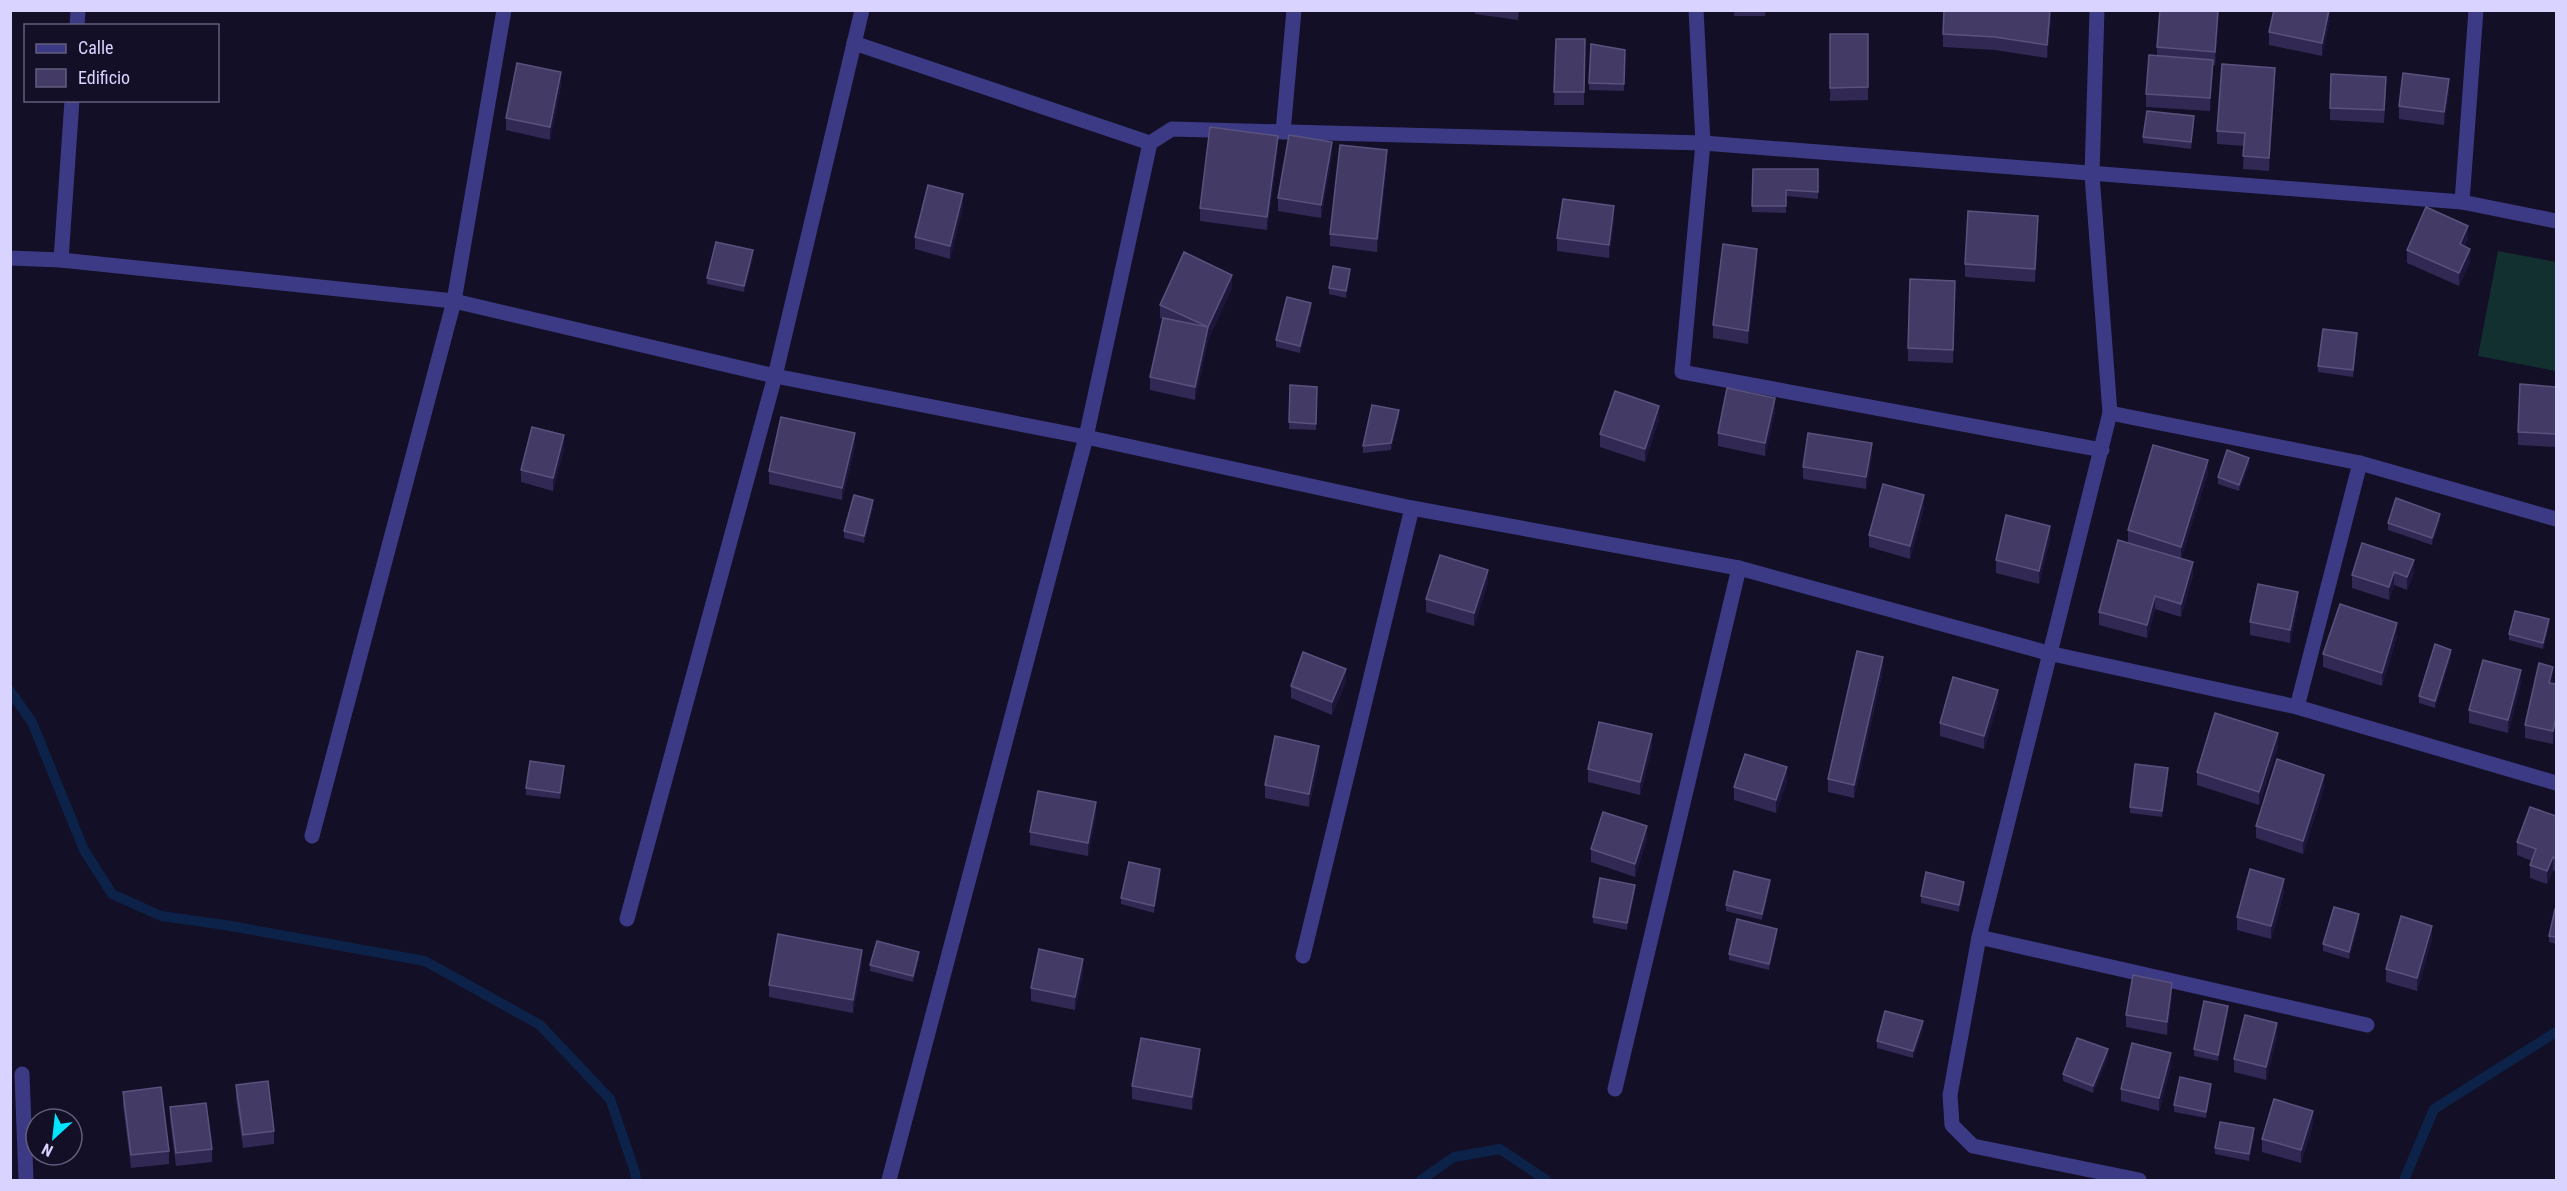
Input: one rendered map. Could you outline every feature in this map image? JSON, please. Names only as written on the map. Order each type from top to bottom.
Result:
[{"type":"street","points":[[312,836],[454,301],[504,10]]},
{"type":"street","points":[[627,919],[775,376],[862,10]]},
{"type":"street","points":[[1283,132],[1294,10]]},
{"type":"street","points":[[1696,10],[1703,143],[1682,372],[2102,450]]},
{"type":"street","points":[[2097,10],[2092,175],[2110,412],[2048,653],[1979,937],[1950,1095],[1952,1125],[1973,1146],[2139,1180]]},
{"type":"street","points":[[2462,202],[2476,10]]},
{"type":"street","points":[[854,43],[1150,143]]},
{"type":"street","points":[[61,260],[72,102]]},
{"type":"street","points":[[890,1180],[1086,437],[1150,143],[1172,129],[1703,143],[2462,202],[2556,221]]},
{"type":"street","points":[[10,258],[61,260],[454,301],[775,376],[1086,437],[1412,508],[1739,568],[2048,653],[2297,707],[2556,783]]},
{"type":"street","points":[[2110,412],[2360,463],[2556,519]]},
{"type":"street","points":[[2297,707],[2360,463]]},
{"type":"street","points":[[1303,957],[1412,508]]},
{"type":"street","points":[[1615,1089],[1739,568]]},
{"type":"street","points":[[1979,937],[2367,1025]]},
{"type":"street","points":[[22,1074],[26,1180]]},
{"type":"green space","points":[[2498,251],[2556,262],[2556,371],[2478,356]]},
{"type":"building","points":[[1944,10],[2050,10],[2047,45],[1995,37],[1943,34]]},
{"type":"building","points":[[2160,10],[2218,10],[2215,52],[2157,47]]},
{"type":"building","points":[[2274,10],[2329,10],[2322,43],[2269,32]]},
{"type":"building","points":[[1830,34],[1868,34],[1868,87],[1830,88]]},
{"type":"building","points":[[1556,39],[1585,39],[1584,92],[1554,92]]},
{"type":"building","points":[[1591,44],[1625,50],[1624,84],[1589,83]]},
{"type":"building","points":[[2149,55],[2213,60],[2210,98],[2146,94]]},
{"type":"building","points":[[517,63],[561,72],[550,127],[506,118]]},
{"type":"building","points":[[2222,64],[2275,68],[2269,158],[2243,156],[2245,133],[2217,131]]},
{"type":"building","points":[[2403,73],[2449,79],[2444,112],[2399,106]]},
{"type":"building","points":[[2331,74],[2386,77],[2384,110],[2330,108]]},
{"type":"building","points":[[2147,111],[2194,116],[2191,142],[2143,137]]},
{"type":"building","points":[[1210,127],[1278,136],[1267,217],[1200,208]]},
{"type":"building","points":[[1289,135],[1332,142],[1321,205],[1278,198]]},
{"type":"building","points":[[1340,145],[1387,150],[1377,239],[1330,234]]},
{"type":"building","points":[[1753,169],[1818,169],[1818,192],[1786,190],[1786,206],[1752,206]]},
{"type":"building","points":[[928,185],[963,194],[950,246],[915,237]]},
{"type":"building","points":[[1563,199],[1614,206],[1609,245],[1557,238]]},
{"type":"building","points":[[2426,207],[2468,226],[2460,244],[2470,249],[2459,273],[2407,250]]},
{"type":"building","points":[[1968,211],[2038,216],[2035,269],[1965,264]]},
{"type":"building","points":[[716,242],[753,250],[744,286],[707,278]]},
{"type":"building","points":[[1723,244],[1757,249],[1748,331],[1713,325]]},
{"type":"building","points":[[1184,252],[1232,275],[1208,327],[1160,305]]},
{"type":"building","points":[[1333,266],[1350,269],[1346,291],[1329,288]]},
{"type":"building","points":[[1910,279],[1955,281],[1953,350],[1908,348]]},
{"type":"building","points":[[1287,297],[1311,303],[1300,346],[1276,340]]},
{"type":"building","points":[[1163,318],[1208,327],[1195,387],[1150,377]]},
{"type":"building","points":[[2323,329],[2357,333],[2353,370],[2318,366]]},
{"type":"building","points":[[2520,384],[2556,387],[2556,434],[2518,432]]},
{"type":"building","points":[[1290,385],[1317,387],[1316,424],[1289,422]]},
{"type":"building","points":[[1727,388],[1775,398],[1765,443],[1718,433]]},
{"type":"building","points":[[1615,391],[1659,406],[1645,449],[1600,434]]},
{"type":"building","points":[[1372,405],[1399,410],[1391,443],[1363,446]]},
{"type":"building","points":[[781,417],[855,433],[842,488],[769,471]]},
{"type":"building","points":[[532,427],[564,435],[553,478],[521,470]]},
{"type":"building","points":[[1808,433],[1872,443],[1866,477],[1803,467]]},
{"type":"building","points":[[2153,445],[2208,460],[2181,547],[2128,530]]},
{"type":"building","points":[[2227,450],[2249,458],[2239,485],[2218,477]]},
{"type":"building","points":[[1883,484],[1924,495],[1910,546],[1869,535]]},
{"type":"building","points":[[854,495],[873,500],[864,536],[844,531]]},
{"type":"building","points":[[2396,498],[2440,514],[2432,538],[2388,523]]},
{"type":"building","points":[[2006,515],[2050,526],[2039,571],[1996,560]]},
{"type":"building","points":[[2118,540],[2193,562],[2181,604],[2155,596],[2147,625],[2099,612]]},
{"type":"building","points":[[2362,543],[2414,560],[2407,577],[2394,572],[2389,587],[2352,575]]},
{"type":"building","points":[[1440,555],[1488,570],[1474,613],[1426,599]]},
{"type":"building","points":[[2258,584],[2298,592],[2290,630],[2250,622]]},
{"type":"building","points":[[2340,604],[2397,623],[2382,673],[2323,654]]},
{"type":"building","points":[[2515,611],[2549,619],[2543,643],[2509,634]]},
{"type":"building","points":[[2435,644],[2451,650],[2435,701],[2419,696]]},
{"type":"building","points":[[1857,651],[1883,657],[1854,785],[1828,779]]},
{"type":"building","points":[[1303,652],[1346,669],[1332,702],[1291,686]]},
{"type":"building","points":[[2483,660],[2521,670],[2508,720],[2469,710]]},
{"type":"building","points":[[2539,663],[2553,667],[2549,683],[2556,684],[2556,717],[2553,731],[2525,725]]},
{"type":"building","points":[[1953,677],[1998,690],[1984,736],[1940,723]]},
{"type":"building","points":[[2215,713],[2278,733],[2259,792],[2197,772]]},
{"type":"building","points":[[1599,722],[1652,734],[1640,782],[1588,769]]},
{"type":"building","points":[[1275,736],[1319,746],[1309,794],[1265,785]]},
{"type":"building","points":[[1745,754],[1787,767],[1776,800],[1734,787]]},
{"type":"building","points":[[2277,759],[2324,775],[2303,841],[2256,826]]},
{"type":"building","points":[[530,761],[564,766],[560,793],[526,788]]},
{"type":"building","points":[[2135,764],[2168,768],[2162,811],[2130,807]]},
{"type":"building","points":[[1038,791],[1096,802],[1088,843],[1030,832]]},
{"type":"building","points":[[2530,807],[2556,816],[2556,859],[2553,857],[2547,871],[2530,865],[2536,849],[2517,842]]},
{"type":"building","points":[[1603,812],[1647,826],[1635,864],[1591,849]]},
{"type":"building","points":[[1129,862],[1160,869],[1154,906],[1121,898]]},
{"type":"building","points":[[2250,869],[2284,879],[2271,926],[2237,917]]},
{"type":"building","points":[[1734,871],[1770,880],[1762,914],[1726,905]]},
{"type":"building","points":[[1926,872],[1964,882],[1959,905],[1921,896]]},
{"type":"building","points":[[1600,878],[1635,885],[1627,923],[1593,917]]},
{"type":"building","points":[[2334,907],[2359,914],[2349,952],[2323,944]]},
{"type":"building","points":[[2556,909],[2556,937],[2549,936]]},
{"type":"building","points":[[2401,916],[2432,926],[2417,978],[2386,969]]},
{"type":"building","points":[[1737,919],[1777,929],[1769,964],[1729,954]]},
{"type":"building","points":[[778,934],[862,950],[853,1000],[769,985]]},
{"type":"building","points":[[877,941],[919,952],[913,976],[870,965]]},
{"type":"building","points":[[1039,949],[1083,959],[1075,997],[1031,988]]},
{"type":"building","points":[[2133,975],[2172,983],[2167,1022],[2126,1015]]},
{"type":"building","points":[[2204,1001],[2228,1006],[2218,1055],[2194,1049]]},
{"type":"building","points":[[1885,1011],[1923,1021],[1913,1051],[1877,1041]]},
{"type":"building","points":[[2245,1015],[2277,1023],[2266,1067],[2234,1059]]},
{"type":"building","points":[[1141,1038],[1200,1049],[1192,1097],[1132,1086]]},
{"type":"building","points":[[2077,1038],[2108,1049],[2093,1086],[2063,1074]]},
{"type":"building","points":[[2132,1043],[2171,1053],[2159,1098],[2121,1089]]},
{"type":"building","points":[[2180,1077],[2211,1084],[2206,1112],[2174,1105]]},
{"type":"building","points":[[268,1081],[274,1131],[243,1135],[236,1085]]},
{"type":"building","points":[[161,1087],[169,1151],[131,1155],[123,1092]]},
{"type":"building","points":[[2274,1099],[2313,1111],[2301,1150],[2262,1139]]},
{"type":"building","points":[[206,1103],[212,1149],[176,1153],[170,1107]]},
{"type":"building","points":[[2220,1122],[2254,1128],[2249,1154],[2215,1148]]},
{"type":"waterway","points":[[10,691],[32,722],[84,850],[112,894],[161,916],[225,925],[425,961],[540,1025],[610,1099],[636,1180]]},
{"type":"waterway","points":[[2404,1180],[2434,1109],[2556,1032]]},
{"type":"waterway","points":[[1421,1180],[1454,1157],[1500,1149],[1546,1180]]}]
